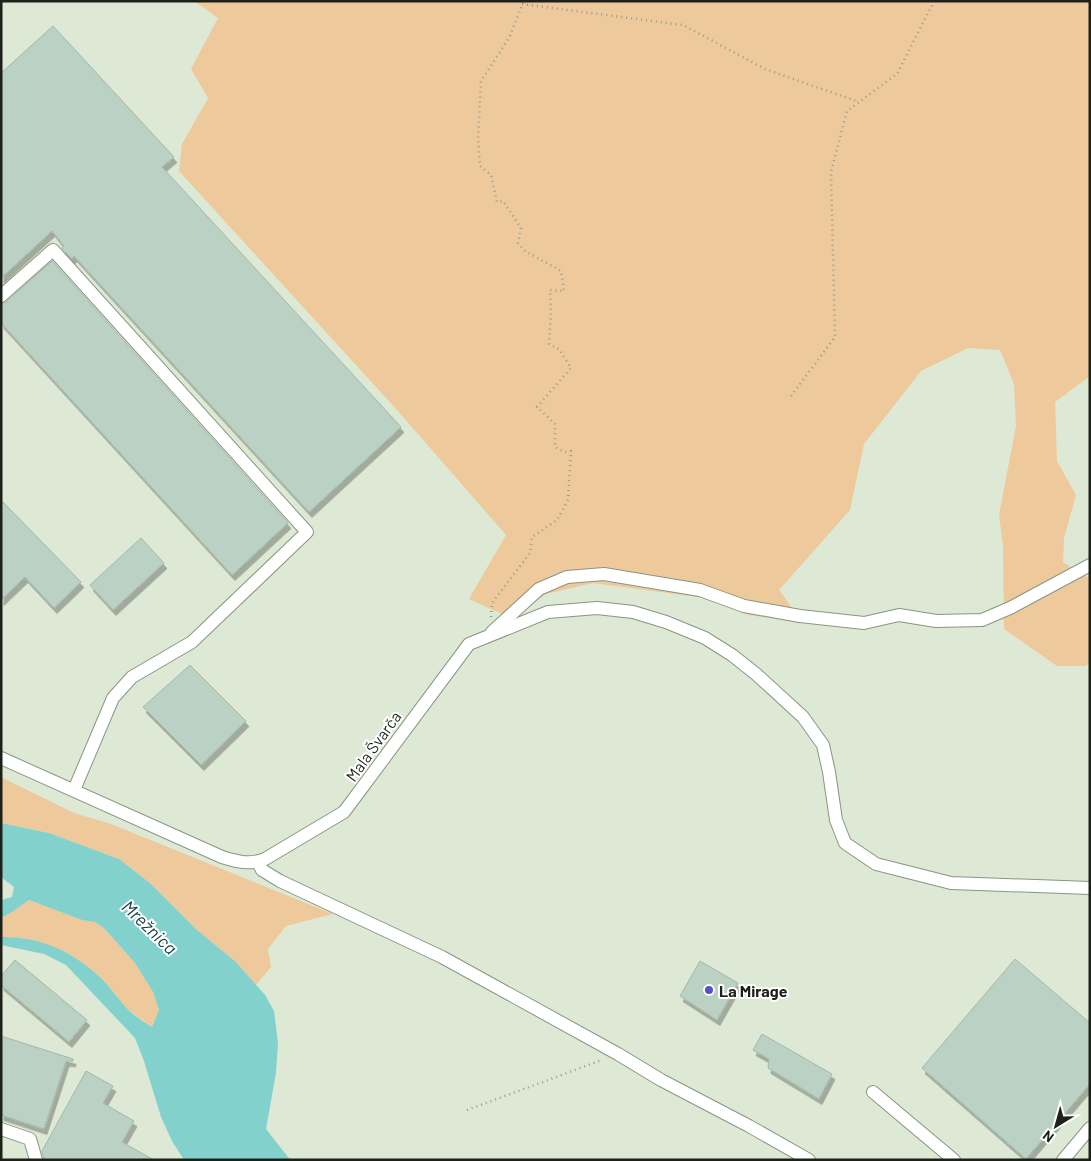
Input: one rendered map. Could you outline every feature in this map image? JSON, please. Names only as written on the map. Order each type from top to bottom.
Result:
[{"type":"street","points":[[1,296],[53,250],[307,532],[192,642],[132,677],[119,690],[113,698],[74,790]]},
{"type":"street","points":[[488,636],[539,589],[567,577],[604,574],[700,590],[744,606],[800,616],[864,624],[899,615],[936,621],[982,620],[1024,601],[1090,565]]},
{"type":"street","name":"Mala Švarča","points":[[258,862],[344,812],[469,644],[548,612],[597,608],[633,612],[704,638],[732,655],[756,674],[803,717],[823,745],[836,820],[846,843],[876,864],[951,883],[1090,888]]},
{"type":"street","points":[[1,758],[222,857],[238,862],[258,862],[262,870],[280,881],[442,957],[618,1054],[660,1080],[749,1126],[809,1160]]},
{"type":"street","points":[[874,1092],[954,1160]]},
{"type":"street","points":[[1063,1160],[1090,1128]]},
{"type":"street","points":[[1,1129],[30,1139],[36,1160]]},
{"type":"path","points":[[791,396],[835,337],[832,172],[847,111],[897,74],[934,1]]},
{"type":"path","points":[[488,636],[492,603],[530,553],[532,536],[557,520],[568,500],[571,451],[565,452],[555,446],[555,424],[537,407],[571,368],[559,349],[548,344],[551,312],[550,290],[564,292],[561,271],[525,251],[518,244],[522,228],[504,201],[497,202],[491,175],[480,166],[478,138],[481,81],[509,38],[523,2],[683,25],[765,69],[859,102]]},
{"type":"path","points":[[467,1110],[618,1054]]},
{"type":"shaded area","points":[[194,1],[1090,1],[1090,376],[1055,402],[1057,461],[1076,495],[1064,538],[1063,562],[1090,579],[1090,662],[1086,666],[1057,666],[1004,629],[1003,546],[999,515],[1016,426],[1014,384],[1000,350],[968,348],[921,371],[864,444],[850,510],[779,590],[803,623],[749,615],[705,598],[593,583],[546,594],[513,619],[469,599],[506,535],[397,410],[179,171],[182,144],[208,98],[191,69],[218,18]]},
{"type":"shaded area","points":[[1,777],[74,813],[111,824],[333,914],[286,926],[268,949],[271,967],[256,985],[236,962],[197,930],[151,884],[119,859],[49,833],[1,823]]},
{"type":"shaded area","points":[[29,900],[82,920],[95,922],[104,928],[135,963],[153,992],[159,1010],[152,1027],[124,1006],[105,982],[80,961],[56,948],[30,939],[1,937],[1,918]]},
{"type":"water","name":"Mrežnica","points":[[1,823],[49,833],[119,859],[151,884],[197,930],[236,962],[265,995],[274,1011],[278,1042],[276,1073],[266,1129],[292,1160],[184,1160],[172,1141],[161,1117],[135,1038],[66,965],[44,954],[1,945],[1,937],[16,937],[56,947],[91,969],[105,982],[128,1010],[152,1027],[159,1010],[153,992],[135,963],[104,928],[95,922],[82,920],[29,900],[1,918],[1,900],[12,897],[14,887],[1,877]]},
{"type":"building","points":[[53,26],[174,157],[162,167],[401,427],[309,512],[74,256],[72,259],[62,248],[64,246],[52,231],[1,278],[1,73]]},
{"type":"building","points":[[52,261],[288,523],[232,575],[1,323],[1,304],[6,302]]},
{"type":"building","points":[[1,500],[81,582],[54,608],[25,577],[1,600]]},
{"type":"building","points":[[141,538],[164,563],[113,610],[90,585]]},
{"type":"building","points":[[190,665],[246,721],[201,765],[143,707]]},
{"type":"building","points":[[1015,959],[1090,1023],[1090,1084],[1026,1159],[922,1068]]},
{"type":"building","points":[[15,960],[87,1020],[69,1042],[1,985],[1,976]]},
{"type":"building","name":"La Mirage","points":[[700,961],[738,983],[717,1020],[680,996]]},
{"type":"building","points":[[762,1034],[832,1074],[819,1099],[768,1068],[769,1059],[753,1050]]},
{"type":"building","points":[[1,1036],[73,1059],[73,1061],[66,1061],[44,1129],[1,1115]]},
{"type":"building","points":[[86,1071],[113,1086],[103,1103],[134,1121],[122,1142],[154,1160],[44,1160],[42,1151]]},
{"type":"place","name":"La Mirage","points":[[709,990]]}]
